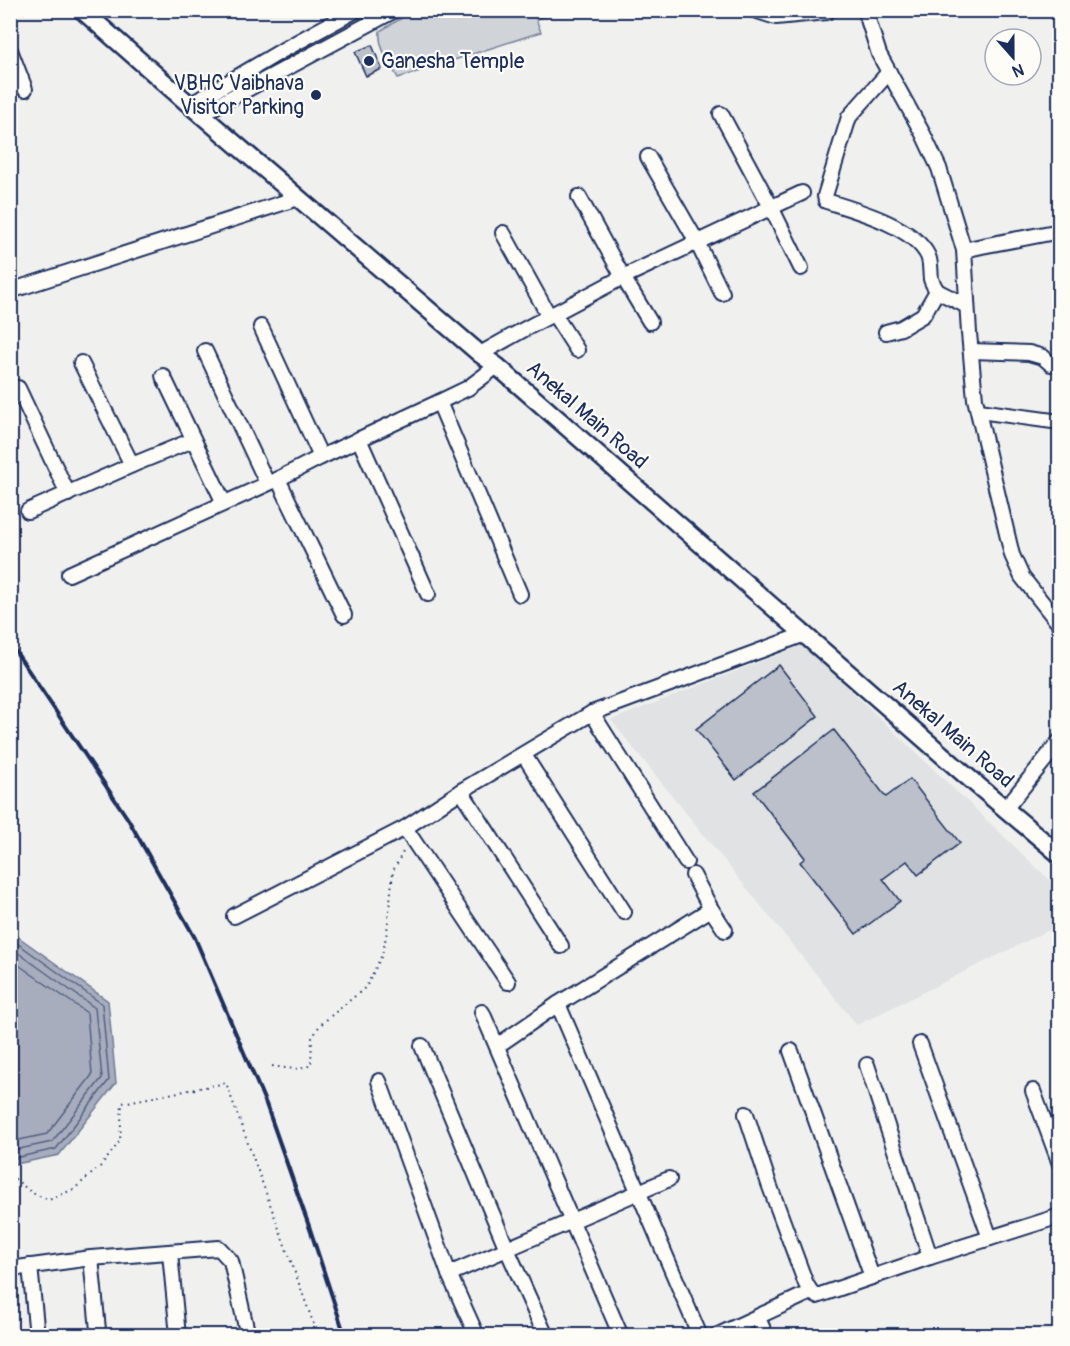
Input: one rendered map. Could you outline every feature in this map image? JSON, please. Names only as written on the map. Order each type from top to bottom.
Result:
[{"type":"main road","name":"Anekal Main Road","points":[[82,10],[1059,855]]},
{"type":"street","points":[[195,110],[284,50],[356,10]]},
{"type":"street","points":[[195,110],[395,10]]},
{"type":"street","points":[[754,10],[775,14],[827,12],[827,10]]},
{"type":"street","points":[[865,10],[879,54],[939,168],[964,250],[975,399],[1012,555],[1022,577],[1059,625]]},
{"type":"street","points":[[10,50],[25,89]]},
{"type":"street","points":[[889,72],[849,117],[825,199],[878,218],[914,240],[928,255],[931,280],[938,291],[967,306]]},
{"type":"street","points":[[721,114],[801,268]]},
{"type":"street","points":[[648,157],[697,242],[722,293]]},
{"type":"street","points":[[480,354],[623,277],[802,193]]},
{"type":"street","points":[[579,197],[650,322]]},
{"type":"street","points":[[10,291],[298,198]]},
{"type":"street","points":[[964,250],[1059,231]]},
{"type":"street","points":[[503,234],[552,315],[577,350]]},
{"type":"street","points":[[886,332],[901,328],[923,315],[938,291]]},
{"type":"street","points":[[261,327],[321,457]]},
{"type":"street","points":[[205,351],[344,615]]},
{"type":"street","points":[[971,351],[1029,353],[1043,357],[1051,364]]},
{"type":"street","points":[[81,363],[132,465]]},
{"type":"street","points":[[69,574],[439,402],[468,387],[496,366]]},
{"type":"street","points":[[163,376],[224,503]]},
{"type":"street","points":[[18,388],[68,494]]},
{"type":"street","points":[[439,402],[520,594]]},
{"type":"street","points":[[979,411],[1059,422]]},
{"type":"street","points":[[359,439],[428,594]]},
{"type":"street","points":[[28,511],[193,440]]},
{"type":"street","points":[[234,916],[408,832],[461,791],[592,713],[805,634]]},
{"type":"street","points":[[592,713],[686,862]]},
{"type":"street","points":[[1005,809],[1059,741]]},
{"type":"street","points":[[524,754],[624,912]]},
{"type":"street","points":[[461,791],[561,946]]},
{"type":"street","points":[[408,832],[508,982]]},
{"type":"street","points":[[693,875],[725,930]]},
{"type":"street","points":[[497,1046],[558,1004],[711,909]]},
{"type":"street","points":[[558,1004],[700,1335]]},
{"type":"street","points":[[483,1012],[621,1335]]},
{"type":"street","points":[[920,1044],[990,1238]]},
{"type":"street","points":[[422,1046],[545,1334]]},
{"type":"street","points":[[791,1051],[872,1277]]},
{"type":"street","points":[[867,1065],[930,1257]]},
{"type":"street","points":[[379,1081],[448,1274],[477,1335]]},
{"type":"street","points":[[1033,1091],[1059,1164]]},
{"type":"street","points":[[746,1114],[769,1184],[811,1293],[817,1296],[1059,1216]]},
{"type":"street","points":[[448,1274],[669,1179]]},
{"type":"street","points":[[10,1269],[91,1258],[219,1248],[231,1261],[248,1335]]},
{"type":"street","points":[[170,1253],[178,1335]]},
{"type":"street","points":[[91,1258],[98,1330]]},
{"type":"street","points":[[30,1266],[38,1335]]},
{"type":"street","points":[[716,1335],[811,1293]]},
{"type":"street","points":[[758,1317],[766,1335]]},
{"type":"path","points":[[272,1066],[293,1069],[311,1065],[312,1038],[320,1025],[366,987],[382,955],[387,932],[393,871],[408,832]]},
{"type":"path","points":[[10,1175],[32,1193],[49,1200],[74,1189],[102,1166],[120,1142],[122,1103],[226,1083],[318,1335]]},
{"type":"shaded area","points":[[415,10],[567,11],[536,19],[541,32],[398,78],[383,49],[380,31]]},
{"type":"shaded area","points":[[803,645],[1059,889],[1059,925],[857,1025],[611,720]]},
{"type":"water","points":[[10,931],[108,1001],[116,1083],[59,1155],[11,1165]]},
{"type":"building","name":"Ganesha Temple","points":[[372,45],[382,69],[366,76],[355,52]]},
{"type":"building","points":[[779,665],[818,716],[736,780],[696,729]]},
{"type":"building","points":[[834,730],[886,797],[910,779],[960,843],[918,875],[907,861],[883,879],[900,901],[856,934],[800,862],[805,858],[754,792]]},
{"type":"railway","points":[[10,643],[128,819],[195,938],[266,1104],[345,1336]]},
{"type":"place","name":"Ganesha Temple","points":[[369,61]]},
{"type":"place","name":"VBHC Vaibhava Visitor Parking","points":[[316,95]]}]
